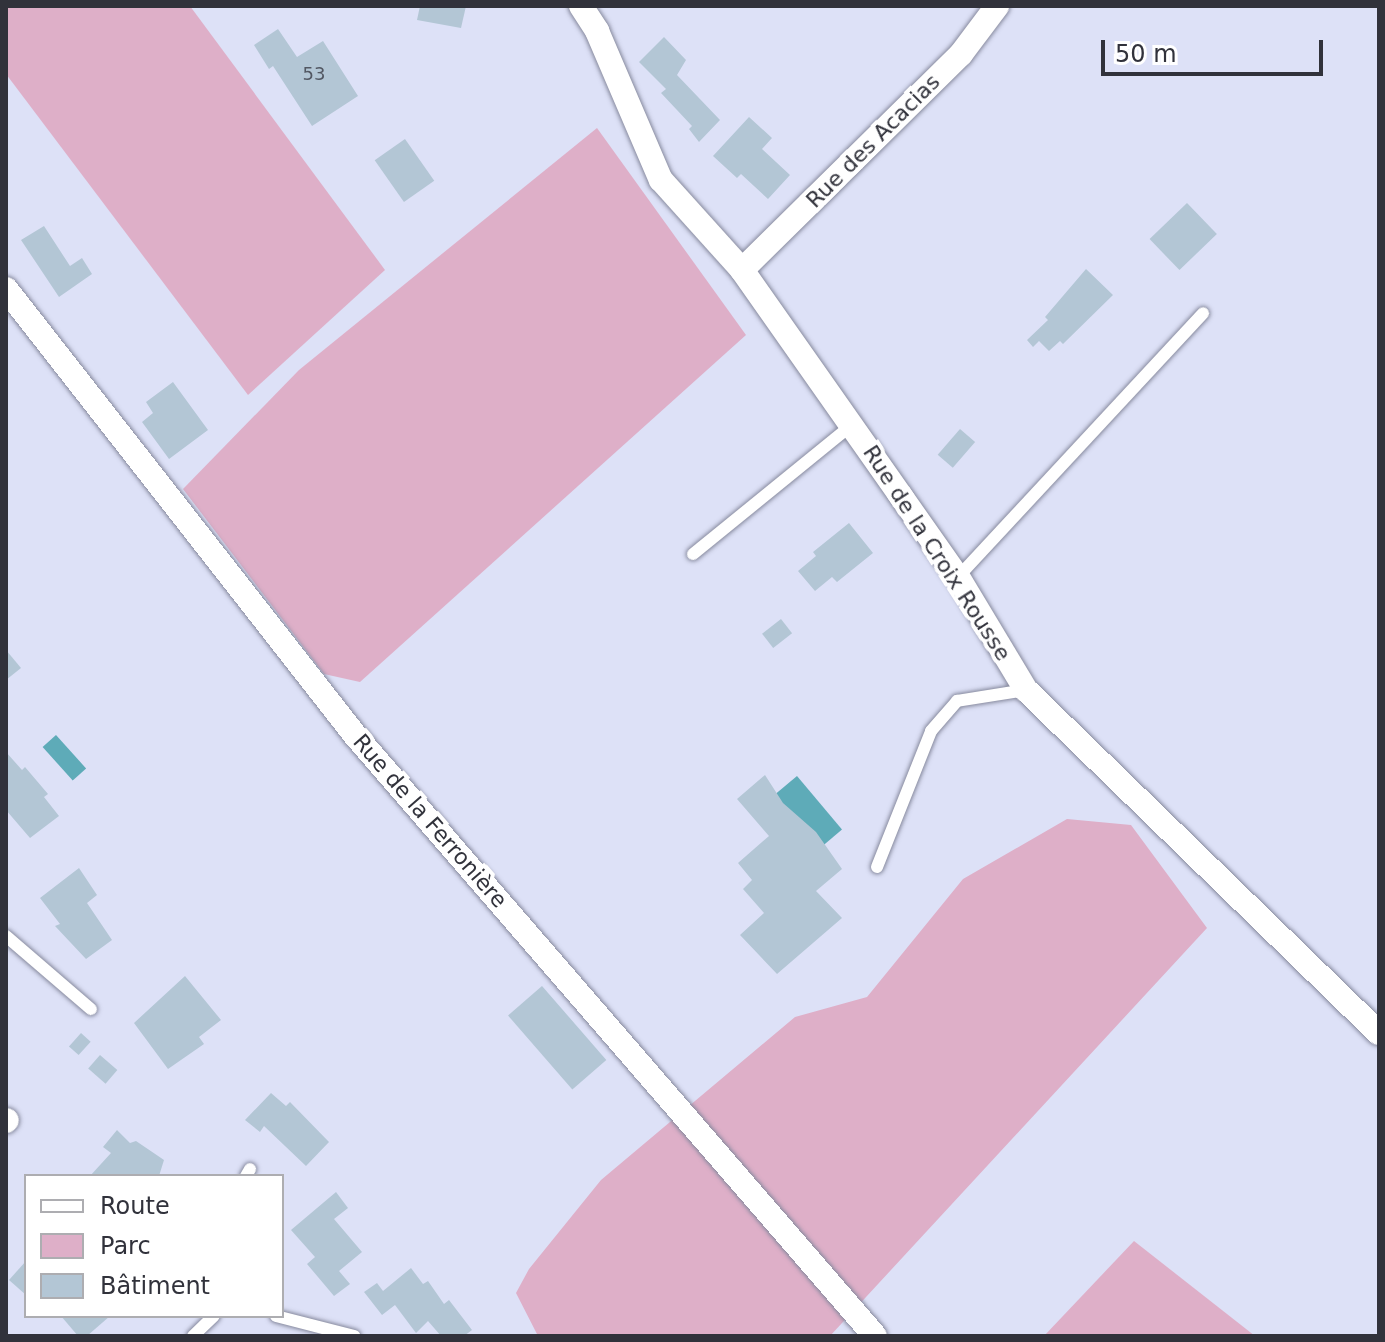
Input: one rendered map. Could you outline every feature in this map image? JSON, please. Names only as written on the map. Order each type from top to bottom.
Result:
[{"type":"street","name":"Rue de la Croix Rousse","points":[[581,6],[597,31],[661,180],[742,270],[958,577],[1026,690],[1379,1033]]},
{"type":"street","name":"Rue des Acacias","points":[[742,270],[961,54],[997,6]]},
{"type":"street","name":"Rue de la Ferronière","points":[[6,289],[354,734],[875,1336]]},
{"type":"lane","points":[[958,577],[1203,313]]},
{"type":"lane","points":[[693,554],[852,425]]},
{"type":"lane","points":[[877,867],[931,731],[957,701],[1026,690]]},
{"type":"lane","points":[[6,936],[91,1009]]},
{"type":"lane","points":[[193,1336],[212,1318]]},
{"type":"lane","points":[[284,1318],[354,1336]]},
{"type":"green space","points":[[6,6],[190,6],[385,270],[248,395],[6,74]]},
{"type":"green space","points":[[597,128],[746,335],[360,682],[324,674],[183,489],[299,370]]},
{"type":"green space","points":[[1067,819],[1131,825],[1207,928],[830,1336],[538,1336],[516,1293],[529,1269],[601,1180],[795,1017],[867,997],[963,879]]},
{"type":"green space","points":[[1134,1241],[1255,1336],[1044,1336]]},
{"type":"water","points":[[56,735],[86,768],[73,780],[43,747]]},
{"type":"water","points":[[797,776],[842,830],[819,849],[774,795]]},
{"type":"building","points":[[420,6],[466,6],[461,28],[417,20]]},
{"type":"building","points":[[278,29],[297,57],[323,41],[358,96],[312,126],[273,66],[269,69],[254,45]]},
{"type":"building","points":[[664,37],[686,60],[677,75],[720,120],[699,142],[689,129],[692,126],[661,93],[666,89],[639,62]]},
{"type":"building","points":[[749,117],[772,138],[762,149],[790,175],[768,199],[741,174],[737,178],[713,156]]},
{"type":"building","points":[[405,139],[434,181],[404,202],[375,160]]},
{"type":"building","points":[[1187,203],[1217,234],[1179,270],[1150,239]]},
{"type":"building","points":[[44,226],[70,266],[82,258],[92,274],[59,297],[21,240]]},
{"type":"building","points":[[1086,269],[1113,295],[1063,344],[1060,341],[1049,351],[1039,341],[1033,347],[1027,340],[1048,320],[1045,317]]},
{"type":"building","points":[[173,382],[208,430],[169,459],[142,422],[153,413],[146,402]]},
{"type":"building","points":[[960,429],[975,442],[953,468],[938,455]]},
{"type":"building","points":[[849,523],[873,553],[837,582],[832,577],[815,591],[798,571],[816,556],[813,552]]},
{"type":"building","points":[[781,619],[792,633],[773,648],[762,634]]},
{"type":"building","points":[[6,650],[21,668],[6,680]]},
{"type":"building","points":[[6,752],[22,770],[25,767],[48,794],[44,797],[59,816],[30,838],[6,810]]},
{"type":"building","points":[[765,775],[783,803],[816,832],[842,869],[816,891],[842,918],[777,974],[740,935],[764,913],[743,889],[752,880],[738,863],[769,836],[737,799]]},
{"type":"building","points":[[79,868],[97,895],[87,903],[112,940],[86,959],[55,926],[60,924],[40,898]]},
{"type":"building","points":[[185,976],[221,1020],[199,1037],[204,1044],[168,1069],[134,1023]]},
{"type":"building","points":[[542,986],[606,1060],[572,1089],[508,1016]]},
{"type":"building","points":[[81,1033],[91,1042],[79,1055],[69,1046]]},
{"type":"building","points":[[100,1055],[117,1070],[106,1084],[88,1069]]},
{"type":"building","points":[[271,1093],[286,1106],[290,1102],[329,1142],[306,1166],[264,1126],[260,1132],[245,1120]]},
{"type":"building","points":[[117,1130],[130,1143],[136,1141],[164,1160],[160,1174],[92,1174],[111,1153],[103,1147]]},
{"type":"building","points":[[336,1192],[348,1208],[334,1219],[362,1252],[339,1271],[350,1284],[334,1296],[307,1264],[315,1257],[291,1230]]},
{"type":"building","points":[[24,1263],[24,1293],[9,1280]]},
{"type":"building","points":[[411,1268],[423,1284],[428,1281],[444,1304],[449,1300],[472,1330],[464,1336],[441,1336],[428,1321],[416,1333],[395,1305],[382,1315],[364,1292],[377,1283],[383,1291]]},
{"type":"building","points":[[63,1318],[108,1318],[87,1336],[78,1336]]}]
